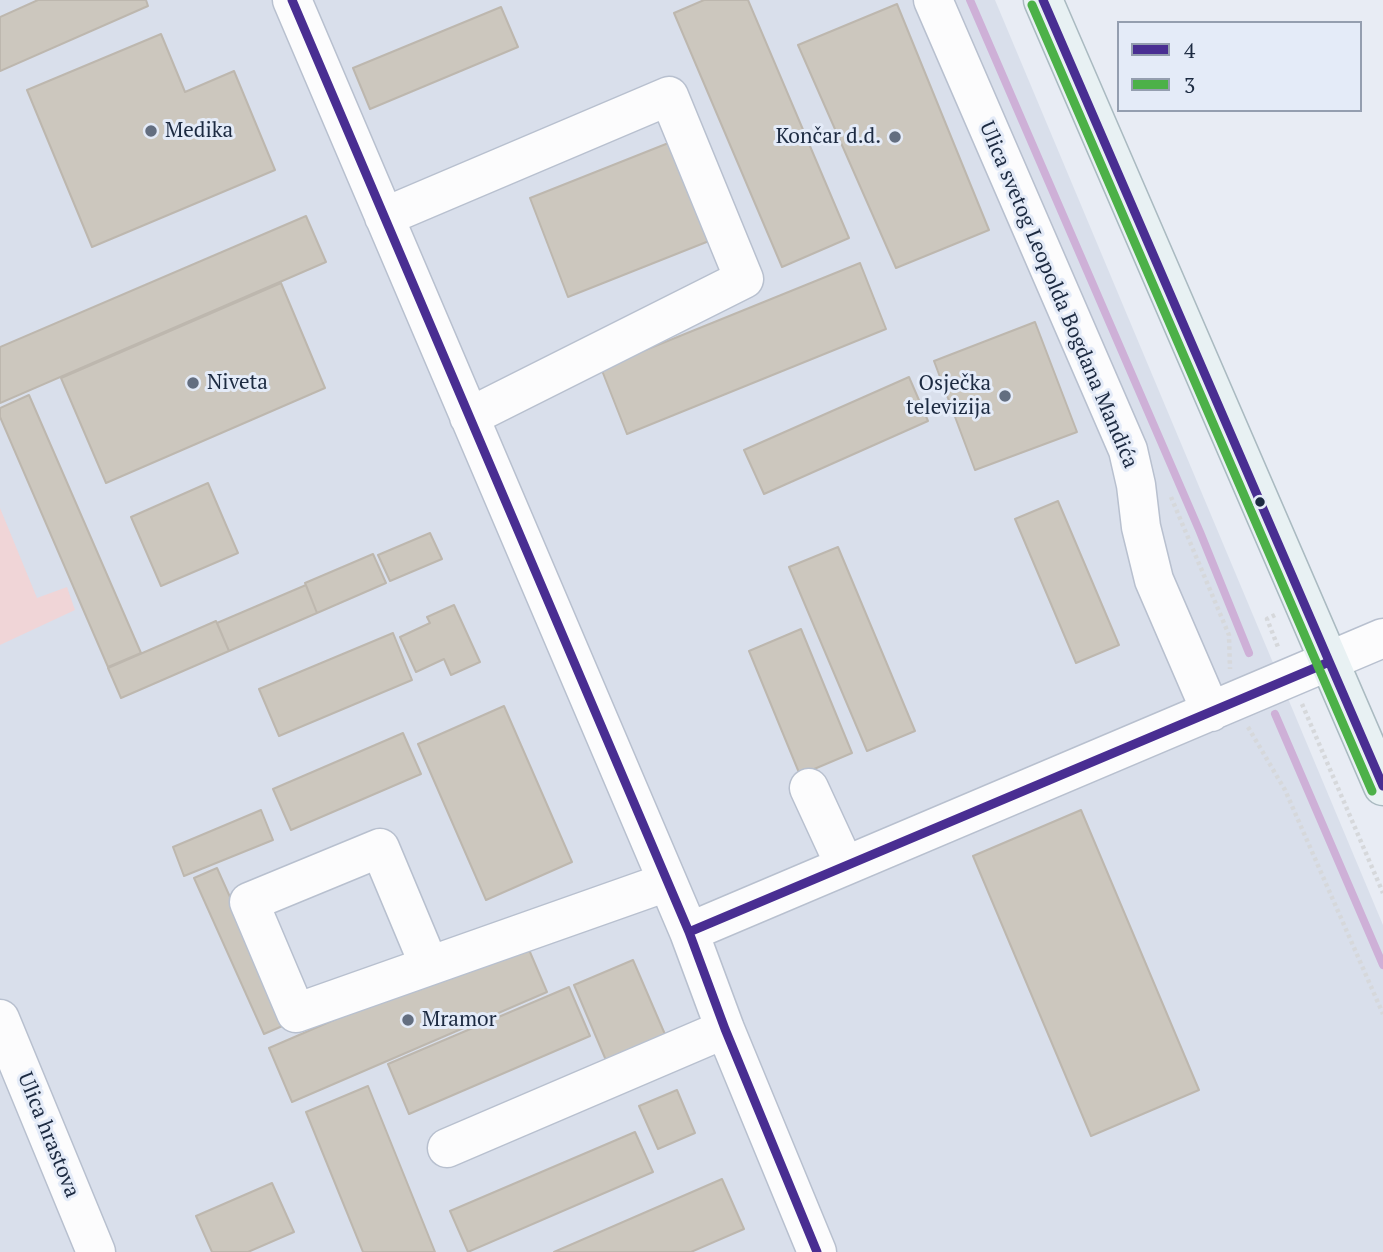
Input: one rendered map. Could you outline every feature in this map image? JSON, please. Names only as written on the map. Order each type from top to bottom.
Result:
[{"type":"main road","points":[[1043,0],[1383,786]]},
{"type":"street","points":[[292,0],[689,932],[725,1028],[817,1252]]},
{"type":"street","name":"Ulica svetog Leopolda Bogdana Mandića","points":[[933,0],[1128,450],[1141,527],[1154,580],[1211,712]]},
{"type":"street","points":[[384,217],[668,96],[744,279],[469,417]]},
{"type":"street","points":[[689,932],[1383,638]]},
{"type":"street","points":[[809,788],[845,866]]},
{"type":"street","points":[[429,965],[380,848],[249,902],[296,1013],[667,882]]},
{"type":"street","name":"Ulica hrastova","points":[[0,1018],[96,1252]]},
{"type":"street","points":[[447,1148],[725,1028]]},
{"type":"shaded area","points":[[0,0],[995,0],[1383,925],[1383,1252],[0,1252]]},
{"type":"shaded area","points":[[0,508],[37,598],[67,587],[75,610],[0,645]]},
{"type":"building","points":[[38,0],[146,0],[148,6],[0,71],[0,17]]},
{"type":"building","points":[[704,0],[748,0],[849,238],[782,267],[674,13]]},
{"type":"building","name":"Končar d.d.","points":[[897,4],[989,230],[896,268],[798,45]]},
{"type":"building","points":[[501,7],[518,47],[370,109],[353,68]]},
{"type":"building","name":"Medika","points":[[161,34],[185,92],[234,71],[275,170],[92,247],[27,90]]},
{"type":"building","points":[[671,142],[709,241],[568,297],[530,198]]},
{"type":"building","points":[[306,216],[326,262],[0,403],[0,347]]},
{"type":"building","points":[[860,263],[886,329],[627,434],[601,368]]},
{"type":"building","name":"Niveta","points":[[281,283],[325,388],[106,483],[61,378]]},
{"type":"building","name":"Osječka televizija","points":[[1035,322],[1077,432],[975,470],[934,361]]},
{"type":"building","points":[[909,377],[928,421],[764,494],[744,450]]},
{"type":"building","points":[[29,395],[141,653],[108,667],[0,417],[0,408]]},
{"type":"building","points":[[208,483],[238,553],[161,586],[131,517]]},
{"type":"building","points":[[1058,501],[1119,645],[1076,663],[1015,519]]},
{"type":"building","points":[[430,533],[442,559],[390,581],[378,555]]},
{"type":"building","points":[[838,547],[915,731],[867,751],[789,567]]},
{"type":"building","points":[[373,554],[386,583],[317,613],[305,583]]},
{"type":"building","points":[[306,585],[317,613],[229,651],[217,623]]},
{"type":"building","points":[[454,605],[480,662],[451,675],[444,659],[416,672],[400,637],[430,623],[427,617]]},
{"type":"building","points":[[216,621],[229,651],[121,698],[108,668]]},
{"type":"building","points":[[801,629],[852,753],[800,775],[749,651]]},
{"type":"building","points":[[393,633],[412,680],[279,736],[259,689]]},
{"type":"building","points":[[504,706],[572,862],[486,900],[418,744]]},
{"type":"building","points":[[403,733],[421,774],[291,830],[273,789]]},
{"type":"building","points":[[261,810],[273,840],[184,876],[173,847]]},
{"type":"building","points":[[1081,810],[1199,1090],[1091,1136],[973,856]]},
{"type":"building","points":[[217,868],[287,1024],[264,1034],[194,878]]},
{"type":"building","name":"Mramor","points":[[524,938],[547,992],[292,1102],[269,1048]]},
{"type":"building","points":[[633,960],[667,1039],[608,1065],[574,985]]},
{"type":"building","points":[[569,987],[590,1036],[409,1114],[388,1064]]},
{"type":"building","points":[[368,1086],[435,1252],[363,1252],[306,1112]]},
{"type":"building","points":[[677,1090],[695,1133],[658,1149],[639,1106]]},
{"type":"building","points":[[635,1132],[653,1172],[468,1252],[450,1211]]},
{"type":"building","points":[[722,1179],[744,1229],[691,1252],[554,1252]]},
{"type":"building","points":[[272,1183],[294,1232],[248,1252],[212,1252],[196,1216]]},
{"type":"waterway","points":[[970,0],[1200,532],[1249,653]]},
{"type":"waterway","points":[[1275,714],[1383,965]]},
{"type":"transit line","name":"4","points":[[292,0],[689,932],[725,1029],[817,1252]]},
{"type":"transit line","name":"4","points":[[1043,0],[1383,786]]},
{"type":"transit line","name":"3","points":[[1032,5],[1372,791]]},
{"type":"transit line","name":"4","points":[[689,932],[1329,662]]},
{"type":"place","name":"Medika","points":[[151,131]]},
{"type":"place","name":"Končar d.d.","points":[[895,137]]},
{"type":"place","name":"Niveta","points":[[193,383]]},
{"type":"place","name":"Osječka televizija","points":[[1005,396]]},
{"type":"place","name":"Mramor","points":[[408,1020]]}]
